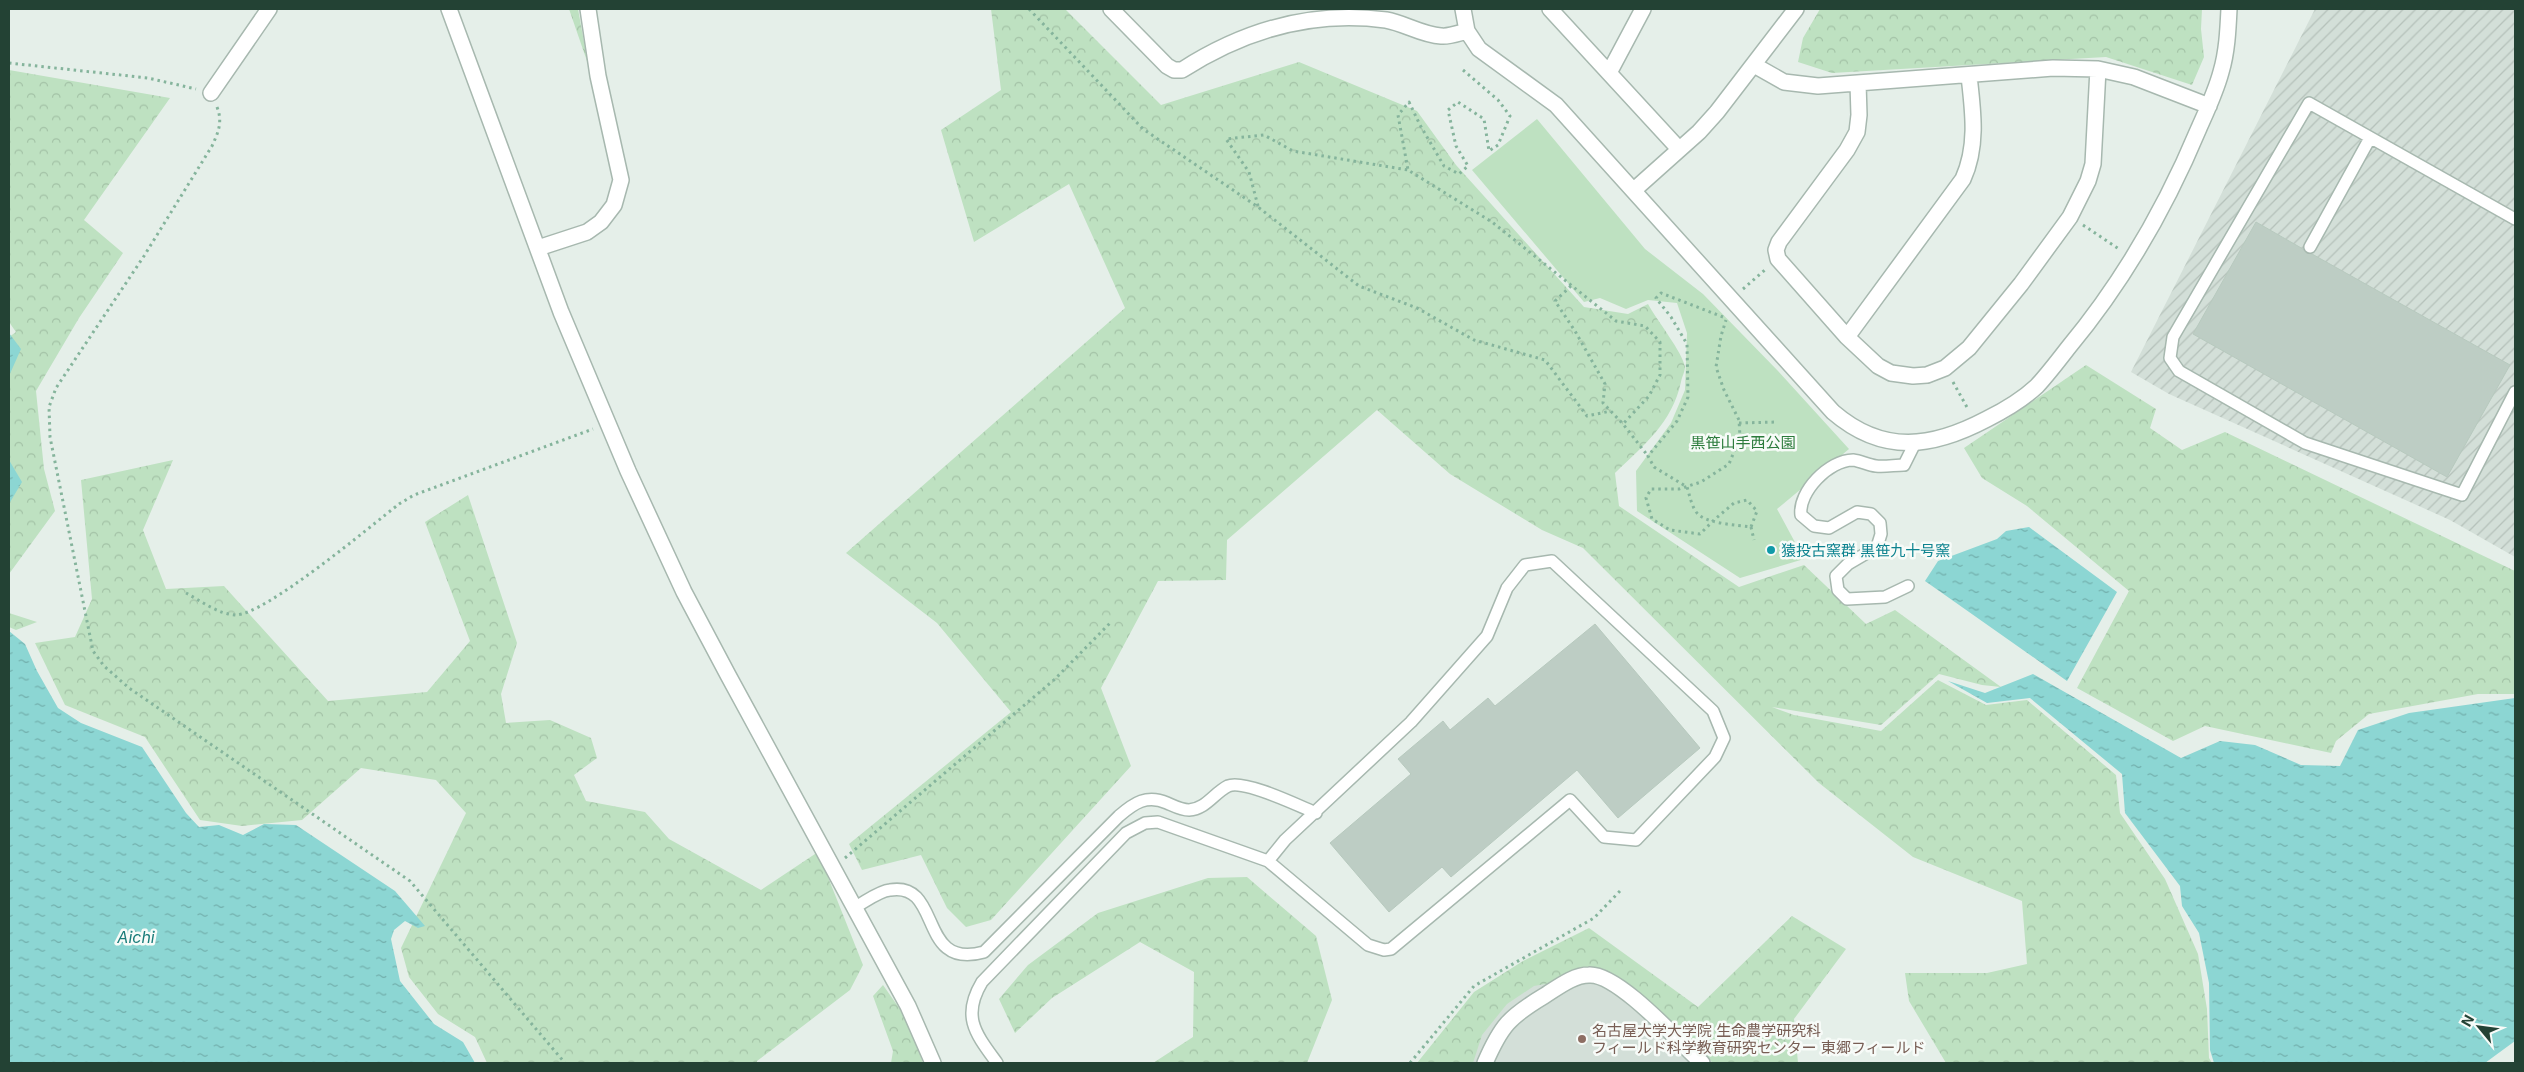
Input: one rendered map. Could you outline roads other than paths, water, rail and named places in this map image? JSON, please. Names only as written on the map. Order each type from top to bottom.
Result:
[{"type":"street","points":[[211,93],[269,9]]},
{"type":"street","points":[[448,9],[607,424],[684,592],[791,794],[908,1006],[933,1063]]},
{"type":"street","points":[[538,248],[587,232],[602,222],[614,205],[621,180],[598,76],[588,9]]},
{"type":"street","points":[[1110,9],[1170,69],[1176,71],[1182,70],[1236,40],[1307,14],[1351,18],[1389,15],[1441,36],[1467,31]]},
{"type":"street","points":[[1463,9],[1467,31],[1479,49],[1556,105],[1783,358],[1841,419],[1857,430],[1875,438],[1903,444],[1931,442],[1976,425],[2011,406],[2037,386],[2088,324],[2132,258],[2180,175],[2209,106],[2225,57],[2228,9]]},
{"type":"street","points":[[1550,9],[1610,71],[1679,149]]},
{"type":"street","points":[[1610,71],[1643,9]]},
{"type":"street","points":[[1634,190],[1717,112],[1796,9]]},
{"type":"street","points":[[1754,65],[1784,82],[1803,86],[1833,86],[2053,68],[2098,69],[2134,77],[2209,106]]},
{"type":"street","points":[[1858,83],[1859,115],[1856,132],[1847,150],[1779,242],[1776,250],[1778,258],[1847,337],[1870,360],[1891,374],[1927,375],[1945,368],[1969,348],[2021,284],[2070,217],[2092,168],[2098,69]]},
{"type":"street","points":[[1847,337],[1963,179],[1970,164],[1973,144],[1969,76]]},
{"type":"street","points":[[1485,1063],[1497,1035],[1515,1013],[1562,985],[1589,974],[1601,976],[1629,994],[1702,1063]]},
{"type":"lane","points":[[2515,219],[2309,103],[2173,337],[2170,358],[2179,371],[2305,443],[2462,495],[2515,392]]},
{"type":"lane","points":[[2310,247],[2370,138]]},
{"type":"lane","points":[[1908,586],[1885,597],[1847,599],[1838,590],[1836,576],[1848,564],[1877,547],[1881,534],[1880,523],[1871,514],[1857,512],[1828,528],[1814,526],[1801,515],[1800,506],[1807,492],[1831,466],[1852,460],[1876,466],[1904,465],[1915,443]]},
{"type":"lane","points":[[997,1063],[976,1035],[972,1024],[972,1005],[976,993],[992,971],[1126,833],[1145,823],[1158,822],[1268,861],[1368,945],[1384,950],[1392,949],[1570,800],[1604,837],[1636,840],[1715,758],[1724,738],[1713,711],[1552,561],[1525,564],[1507,588],[1487,636],[1412,722],[1285,840],[1268,861]]},
{"type":"lane","points":[[855,907],[888,890],[906,891],[913,894],[922,905],[948,951],[959,955],[971,955],[984,952],[1119,816],[1140,801],[1156,799],[1183,810],[1190,810],[1199,808],[1228,786],[1236,785],[1261,790],[1316,812]]},
{"type":"water","points":[[9,333],[21,349],[9,376]]},
{"type":"water","points":[[9,460],[22,482],[9,504]]},
{"type":"water","points":[[2029,527],[2117,592],[2067,681],[1925,581],[1938,561],[1997,539],[2006,531]]},
{"type":"water","name":"Aichi","points":[[9,631],[25,644],[37,671],[58,708],[81,723],[142,747],[186,813],[199,827],[219,825],[243,835],[264,824],[296,825],[395,891],[425,926],[418,928],[405,921],[394,930],[391,939],[400,981],[434,1024],[463,1042],[475,1063],[9,1063]]},
{"type":"water","points":[[2033,674],[2181,758],[2220,741],[2255,745],[2301,765],[2340,766],[2358,730],[2409,713],[2515,698],[2515,1041],[2485,1063],[2214,1063],[2210,1050],[2209,983],[2199,933],[2182,906],[2180,886],[2125,813],[2122,774],[2030,698],[1987,703],[1948,681],[1985,693]]},
{"type":"place","name":"猿投古窯群 黒笹九十号窯","points":[[1771,550]]},
{"type":"place","name":"名古屋大学大学院 生命農学研究科 フィールド科学教育研究センター 東郷フィールド","points":[[1582,1039]]},
{"type":"park label","name":"黒笹山手西公園","points":[[1743,442]]}]
